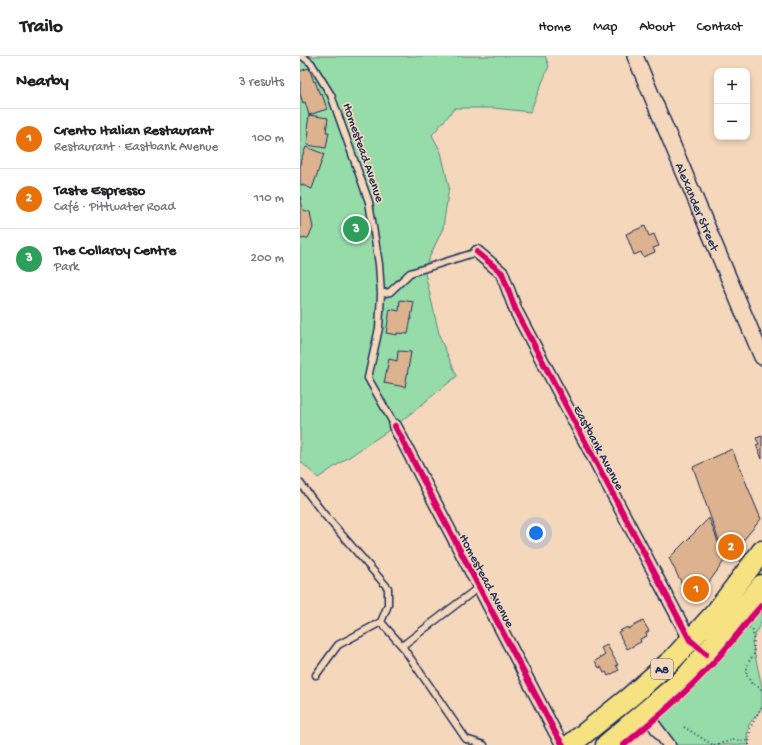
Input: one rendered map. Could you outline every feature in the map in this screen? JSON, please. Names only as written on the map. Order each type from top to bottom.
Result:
[{"type":"highway","name":"A8","points":[[570,745],[637,691],[673,659],[716,612],[760,558]]},
{"type":"highway","name":"A8","points":[[606,745],[685,678],[762,585]]},
{"type":"street","name":"Alexander Street","points":[[635,56],[762,357]]},
{"type":"street","name":"Eastbank Avenue","points":[[477,252],[502,273],[516,311],[690,640],[706,654]]},
{"type":"street","name":"Homestead Avenue","points":[[395,426],[563,745]]},
{"type":"street","points":[[644,713],[669,745]]},
{"type":"lane","name":"Homestead Avenue","points":[[302,56],[311,63],[331,96],[370,202],[379,264],[380,294],[379,328],[368,378],[395,426]]},
{"type":"lane","points":[[380,294],[390,292],[410,273],[477,252]]},
{"type":"lane","points":[[300,484],[388,588],[388,605],[381,622],[338,645],[316,675]]},
{"type":"lane","points":[[402,646],[479,587]]},
{"type":"lane","points":[[381,622],[402,646],[466,739],[484,745]]},
{"type":"path","points":[[745,624],[753,631],[754,643],[754,654],[748,663],[746,674],[752,684],[760,687],[762,691]]},
{"type":"path","points":[[750,745],[750,728],[762,706]]},
{"type":"path","points":[[684,727],[714,745],[734,740],[749,741]]},
{"type":"green space","points":[[300,56],[545,56],[549,66],[530,112],[494,108],[455,108],[432,135],[441,152],[449,187],[443,228],[424,269],[440,338],[457,376],[395,426],[318,478],[300,461]]},
{"type":"green space","points":[[762,608],[762,619],[752,642],[762,687],[762,708],[749,724],[747,737],[749,745],[677,745],[658,720],[711,667]]},
{"type":"building","points":[[309,68],[320,95],[322,94],[327,109],[309,115],[305,102],[303,103],[300,94],[300,71]]},
{"type":"building","points":[[309,115],[328,118],[326,132],[329,132],[326,148],[307,145]]},
{"type":"building","points":[[306,147],[324,154],[312,189],[300,184],[300,166],[302,162],[300,162]]},
{"type":"building","points":[[300,196],[303,210],[310,212],[313,228],[308,238],[300,239]]},
{"type":"building","points":[[645,226],[649,236],[654,234],[659,246],[653,248],[655,252],[643,257],[641,252],[634,255],[626,234]]},
{"type":"building","points":[[400,300],[414,302],[408,334],[397,333],[397,335],[386,333],[390,309],[399,311]]},
{"type":"building","points":[[398,351],[411,352],[405,387],[384,383],[389,359],[397,361]]},
{"type":"building","points":[[762,436],[762,459],[756,445],[759,444],[756,438]]},
{"type":"building","points":[[732,449],[761,519],[726,561],[693,467]]},
{"type":"building","points":[[709,518],[725,560],[696,600],[690,600],[669,558]]},
{"type":"building","points":[[643,621],[649,631],[646,633],[647,636],[640,639],[641,642],[627,649],[618,632],[627,627],[628,629]]},
{"type":"building","points":[[607,645],[618,665],[616,665],[619,670],[608,676],[606,672],[604,673],[601,667],[599,668],[595,661],[605,655],[601,648]]},
{"type":"cycle path","points":[[477,252],[502,273],[516,311],[690,640],[706,654]]},
{"type":"cycle path","points":[[395,426],[563,745]]},
{"type":"cycle path","points":[[624,745],[704,673],[762,605]]},
{"type":"place","name":"The Collaroy Centre","points":[[356,229]]},
{"type":"place","name":"Taste Espresso","points":[[731,547]]},
{"type":"place","name":"Crento Italian Restaurant","points":[[696,589]]}]
